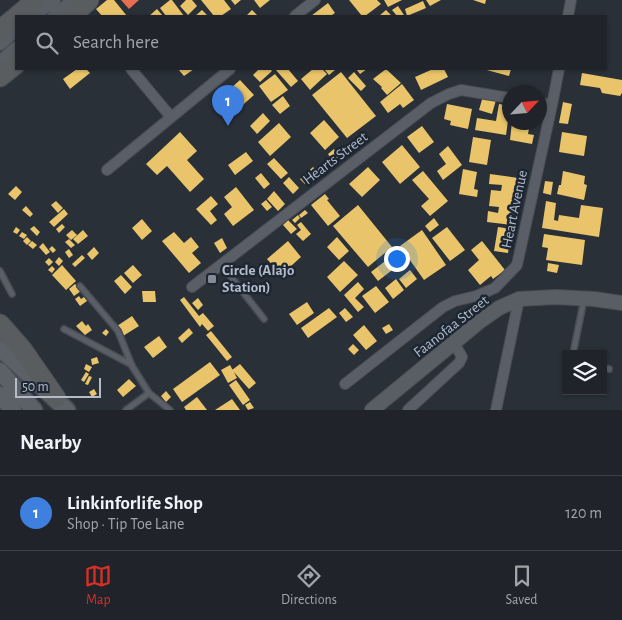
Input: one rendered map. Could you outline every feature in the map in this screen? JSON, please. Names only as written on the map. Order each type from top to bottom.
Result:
[{"type":"highway","points":[[0,30],[15,18]]},
{"type":"highway","points":[[0,77],[15,65]]},
{"type":"highway","points":[[0,324],[22,349],[61,404]]},
{"type":"main road","points":[[25,10],[52,0]]},
{"type":"main road","points":[[58,15],[81,8]]},
{"type":"main road","points":[[0,43],[15,30]]},
{"type":"main road","points":[[0,63],[15,50]]},
{"type":"main road","name":"Faanofaa Street","points":[[372,410],[499,308],[519,299],[555,297],[622,303]]},
{"type":"main road","points":[[0,348],[61,404]]},
{"type":"main road","points":[[0,371],[34,410]]},
{"type":"main road","points":[[0,395],[13,410]]},
{"type":"street","points":[[296,15],[315,0]]},
{"type":"street","points":[[568,15],[571,0]]},
{"type":"street","points":[[132,70],[171,117]]},
{"type":"street","points":[[107,170],[229,70]]},
{"type":"street","name":"Heart Avenue","points":[[345,384],[443,307],[455,301],[476,296],[495,288],[517,266],[559,70]]},
{"type":"street","name":"Hearts Street","points":[[192,287],[431,103],[462,90],[502,97]]},
{"type":"street","points":[[547,104],[552,105]]},
{"type":"street","points":[[496,410],[519,299]]},
{"type":"street","points":[[408,410],[459,363],[462,357],[454,343]]},
{"type":"lane","points":[[221,264],[264,319]]},
{"type":"lane","points":[[0,271],[12,294]]},
{"type":"lane","points":[[80,286],[118,331],[132,366],[149,393],[170,410]]},
{"type":"lane","points":[[574,350],[584,299]]},
{"type":"lane","points":[[64,329],[132,366]]},
{"type":"lane","points":[[126,410],[149,393]]},
{"type":"building: Homes","points":[[107,0],[114,0],[126,15],[101,15],[96,9]]},
{"type":"building: Homes","points":[[172,0],[183,15],[165,15],[160,8]]},
{"type":"building: Homes","points":[[186,0],[192,0],[197,6],[188,15],[180,6]]},
{"type":"building: Homes","points":[[201,0],[224,0],[231,9],[222,15],[213,15]]},
{"type":"building: Homes","points":[[231,0],[241,0],[235,5]]},
{"type":"building: Homes","points":[[254,0],[270,0],[260,8]]},
{"type":"building: Homes","points":[[349,0],[377,0],[381,4],[366,15],[361,15]]},
{"type":"building: Homes","points":[[384,0],[402,0],[388,7]]},
{"type":"building: Homes","points":[[426,0],[441,0],[430,6]]},
{"type":"building: Homes","points":[[473,0],[486,0],[485,4]]},
{"type":"building: Homes","points":[[423,1],[426,8],[409,15],[407,15],[405,9]]},
{"type":"building: Homes","points":[[328,3],[335,13],[332,15],[312,15]]},
{"type":"building: Homes","points":[[398,6],[404,15],[396,15],[392,10]]},
{"type":"building: Homes","points":[[157,9],[162,15],[150,15]]},
{"type":"building: Homes","points":[[202,10],[207,15],[196,15]]},
{"type":"building: Homes","points":[[252,10],[257,15],[247,15]]},
{"type":"building: Homes","points":[[386,10],[391,15],[380,15]]},
{"type":"building: Homes","points":[[76,70],[87,70],[90,73],[70,89],[63,79]]},
{"type":"building: Homes","points":[[179,70],[193,70],[184,76]]},
{"type":"building: Homes","points":[[258,70],[272,71],[260,82],[253,75]]},
{"type":"building: Homes","points":[[276,70],[289,70],[298,81],[291,87]]},
{"type":"building: Homes","points":[[312,70],[323,70],[327,74],[310,90],[301,79]]},
{"type":"building: Homes","points":[[325,70],[335,70],[329,75]]},
{"type":"building: Homes","points":[[357,70],[366,70],[360,74]]},
{"type":"building: Homes","points":[[387,70],[401,83],[387,95],[382,87],[373,79]]},
{"type":"building: Homes","points":[[431,70],[444,70],[448,77],[421,90],[415,77]]},
{"type":"building: Homes","points":[[487,70],[511,70],[509,76]]},
{"type":"building: Homes","points":[[341,72],[376,116],[347,138],[312,95]]},
{"type":"building: Homes","points":[[354,72],[366,86],[361,91],[348,78]]},
{"type":"building: Homes","points":[[582,73],[622,80],[622,93],[620,96],[602,93],[600,88],[580,85]]},
{"type":"building: Homes","points":[[275,74],[288,90],[271,102],[259,86]]},
{"type":"building: Homes","points":[[240,80],[254,95],[236,111],[222,96]]},
{"type":"building: Homes","points":[[402,84],[414,100],[403,108],[400,104],[388,113],[380,102]]},
{"type":"building: Homes","points":[[283,96],[290,106],[280,114],[272,105]]},
{"type":"building: Homes","points":[[483,96],[496,100],[492,114],[479,110]]},
{"type":"building: Homes","points":[[563,102],[572,104],[568,124],[559,123]]},
{"type":"building: Homes","points":[[447,104],[472,109],[468,129],[450,125],[451,121],[444,119]]},
{"type":"building: Homes","points":[[499,104],[502,105],[502,130],[507,130],[506,135],[475,130],[477,118],[496,121]]},
{"type":"building: Homes","points":[[263,113],[270,121],[257,134],[250,126]]},
{"type":"building: Homes","points":[[324,120],[339,137],[325,150],[310,133]]},
{"type":"building: Homes","points":[[279,123],[291,137],[270,156],[258,142]]},
{"type":"building: Homes","points":[[422,126],[434,142],[419,153],[407,137]]},
{"type":"building: Homes","points":[[511,130],[529,130],[528,134],[534,135],[532,144],[510,140]]},
{"type":"building: Homes","points":[[180,132],[197,151],[187,160],[204,179],[190,192],[167,166],[157,175],[146,164]]},
{"type":"building: Homes","points":[[562,132],[587,136],[584,156],[559,152]]},
{"type":"building: Homes","points":[[473,137],[491,140],[487,165],[469,162]]},
{"type":"building: Homes","points":[[402,145],[420,167],[400,184],[382,162]]},
{"type":"building: Homes","points":[[448,146],[462,165],[443,180],[437,171],[446,164],[439,154]]},
{"type":"building: Homes","points":[[334,149],[339,157],[333,161],[328,154]]},
{"type":"building: Homes","points":[[246,152],[253,161],[235,175],[228,165]]},
{"type":"building: Homes","points":[[274,158],[288,173],[281,179],[267,164]]},
{"type":"building: Homes","points":[[313,167],[318,172],[305,184],[300,179]]},
{"type":"building: Homes","points":[[368,167],[380,180],[362,197],[349,184]]},
{"type":"building: Homes","points":[[463,169],[477,172],[474,189],[478,190],[477,197],[459,194]]},
{"type":"building: Homes","points":[[423,171],[448,201],[430,216],[421,206],[429,199],[412,180]]},
{"type":"building: Homes","points":[[563,171],[585,176],[584,184],[587,185],[584,200],[557,194],[559,185],[561,185]]},
{"type":"building: Homes","points":[[261,173],[270,184],[264,189],[255,178]]},
{"type":"building: Homes","points":[[490,174],[518,178],[512,225],[487,222],[488,211],[498,213],[499,207],[489,206],[491,190],[501,191],[502,185],[489,184]]},
{"type":"building: Homes","points":[[289,177],[299,188],[293,194],[283,183]]},
{"type":"building: Homes","points":[[545,181],[553,182],[551,195],[543,193]]},
{"type":"building: Homes","points":[[16,186],[22,192],[15,200],[8,194]]},
{"type":"building: Homes","points":[[236,187],[254,210],[233,226],[224,214],[232,207],[224,197]]},
{"type":"building: Homes","points":[[274,191],[285,204],[278,211],[267,199]]},
{"type":"building: Homes","points":[[325,194],[329,199],[327,200],[340,216],[328,226],[311,205]]},
{"type":"building: Homes","points":[[211,196],[218,204],[210,211],[217,220],[211,225],[196,209]]},
{"type":"building: Homes","points":[[266,200],[272,207],[267,211],[261,204]]},
{"type":"building: Homes","points":[[56,201],[63,208],[58,213],[51,205]]},
{"type":"building: Homes","points":[[546,201],[556,203],[554,220],[558,221],[559,215],[579,218],[581,205],[603,208],[599,237],[542,228]]},
{"type":"building: Homes","points":[[358,205],[392,247],[368,267],[333,226]]},
{"type":"building: Homes","points":[[26,206],[33,214],[30,217],[22,210]]},
{"type":"building: Homes","points":[[64,209],[68,214],[54,227],[49,222]]},
{"type":"building: Homes","points":[[305,210],[308,213],[301,218],[299,215]]},
{"type":"building: Homes","points":[[298,215],[300,218],[295,223],[292,220]]},
{"type":"building: Homes","points":[[434,218],[439,225],[430,232],[425,226]]},
{"type":"building: Homes","points":[[142,219],[152,231],[142,240],[132,228]]},
{"type":"building: Homes","points":[[288,220],[297,229],[291,234],[283,225]]},
{"type":"building: Homes","points":[[301,222],[311,234],[303,241],[296,234],[301,230],[297,225]]},
{"type":"building: Homes","points":[[62,224],[65,227],[59,233],[56,229]]},
{"type":"building: Homes","points":[[34,226],[40,232],[37,236],[30,229]]},
{"type":"building: Homes","points":[[16,227],[20,230],[17,234],[13,232]]},
{"type":"building: Homes","points":[[447,227],[465,250],[450,261],[432,238]]},
{"type":"building: Homes","points":[[498,227],[511,229],[508,253],[494,251]]},
{"type":"building: Homes","points":[[72,230],[77,235],[71,240],[66,235]]},
{"type":"building: Homes","points":[[83,230],[88,236],[78,244],[73,239]]},
{"type":"building: Homes","points":[[422,230],[446,265],[424,280],[400,246]]},
{"type":"building: Homes","points":[[22,232],[27,235],[24,239],[19,236]]},
{"type":"building: Homes","points":[[174,232],[184,243],[191,237],[199,247],[192,253],[201,263],[189,273],[162,241]]},
{"type":"building: Homes","points":[[544,234],[585,240],[582,265],[546,260],[548,248],[542,247]]},
{"type":"building: Homes","points":[[27,237],[31,241],[27,245],[23,241]]},
{"type":"building: Homes","points":[[337,237],[349,251],[339,260],[327,247]]},
{"type":"building: Homes","points":[[222,238],[227,248],[220,253],[214,243]]},
{"type":"building: Homes","points":[[69,239],[75,245],[71,248],[65,242]]},
{"type":"building: Homes","points":[[32,241],[37,245],[33,249],[28,245]]},
{"type":"building: Homes","points":[[288,241],[301,257],[281,275],[267,259]]},
{"type":"building: Homes","points":[[482,241],[505,270],[493,279],[491,276],[480,285],[468,270],[479,260],[471,250]]},
{"type":"building: Homes","points":[[43,243],[50,252],[46,255],[39,247]]},
{"type":"building: Homes","points":[[52,246],[56,250],[53,253],[49,249]]},
{"type":"building: Homes","points":[[94,247],[99,253],[92,260],[87,254]]},
{"type":"building: Homes","points":[[69,249],[73,255],[69,258],[65,252]]},
{"type":"building: Homes","points":[[82,255],[85,258],[75,267],[72,264]]},
{"type":"building: Homes","points":[[393,255],[400,264],[378,281],[371,272]]},
{"type":"building: Homes","points":[[59,257],[63,261],[59,266],[55,262]]},
{"type":"building: Homes","points":[[49,258],[53,262],[49,266],[45,262]]},
{"type":"building: Homes","points":[[344,261],[358,275],[340,292],[327,277]]},
{"type":"building: Homes","points":[[548,263],[559,265],[557,273],[547,271]]},
{"type":"building: Homes","points":[[62,265],[76,281],[66,290],[52,275]]},
{"type":"building: Homes","points":[[133,265],[142,275],[133,283],[124,273]]},
{"type":"building: Homes","points":[[52,266],[55,269],[52,273],[48,270]]},
{"type":"building: Homes","points":[[410,270],[417,279],[406,288],[399,279]]},
{"type":"building: Homes","points":[[121,275],[132,287],[125,294],[114,281]]},
{"type":"building: Homes","points":[[396,279],[404,290],[393,299],[385,288]]},
{"type":"building: Homes","points":[[358,282],[364,289],[355,298],[364,307],[358,312],[344,295]]},
{"type":"building: Homes","points":[[75,284],[81,291],[74,296],[69,289]]},
{"type":"building: Homes","points":[[376,286],[389,302],[375,313],[362,296]]},
{"type":"building: Homes","points":[[142,291],[155,291],[156,302],[143,302]]},
{"type":"building: Homes","points":[[79,296],[81,299],[84,297],[87,301],[80,306],[75,299]]},
{"type":"building: Homes","points":[[184,297],[199,316],[203,313],[214,326],[208,331],[202,324],[200,327],[180,300]]},
{"type":"building: Homes","points":[[198,298],[203,305],[198,310],[192,303]]},
{"type":"building: Homes","points":[[307,302],[314,313],[297,325],[289,314]]},
{"type":"building: Homes","points":[[329,308],[337,317],[308,338],[301,328]]},
{"type":"building: Homes","points":[[345,308],[353,317],[346,322],[339,313]]},
{"type":"building: Homes","points":[[132,316],[139,326],[123,336],[117,326]]},
{"type":"building: Homes","points":[[82,321],[86,326],[88,324],[92,330],[85,335],[76,326]]},
{"type":"building: Homes","points":[[389,324],[393,330],[386,334],[382,328]]},
{"type":"building: Homes","points":[[364,325],[377,341],[366,350],[353,335]]},
{"type":"building: Homes","points":[[189,328],[193,333],[182,343],[178,338]]},
{"type":"building: Homes","points":[[106,329],[109,332],[106,336],[102,333]]},
{"type":"building: Homes","points":[[211,331],[232,357],[227,361],[206,335]]},
{"type":"building: Homes","points":[[159,336],[167,347],[153,358],[144,347]]},
{"type":"building: Homes","points":[[353,344],[359,350],[354,355],[348,349]]},
{"type":"building: Homes","points":[[97,357],[99,363],[92,365],[91,359]]},
{"type":"building: Homes","points":[[210,362],[220,375],[182,402],[173,389]]},
{"type":"building: Homes","points":[[86,364],[92,367],[89,372],[84,369]]},
{"type":"building: Homes","points":[[240,364],[256,383],[249,389],[232,370]]},
{"type":"building: Homes","points":[[230,365],[237,378],[228,383],[221,370]]},
{"type":"building: Homes","points":[[86,372],[89,374],[84,382],[81,380]]},
{"type":"building: Homes","points":[[89,376],[92,377],[88,385],[85,384]]},
{"type":"building: Homes","points":[[129,379],[136,386],[123,397],[117,390]]},
{"type":"building: Homes","points":[[236,380],[250,400],[243,405],[229,385]]},
{"type":"building: Homes","points":[[94,389],[97,394],[92,397],[89,392]]},
{"type":"building: Homes","points":[[166,391],[171,397],[166,402],[161,396]]},
{"type":"building: Homes","points":[[197,397],[207,410],[186,410],[184,407]]},
{"type":"building: Homes","points":[[232,399],[240,410],[215,410]]},
{"type":"building: Homes","points":[[250,402],[254,408],[248,410],[245,405]]},
{"type":"building: Shops","points":[[121,0],[139,0],[129,9]]},
{"type":"place","name":"Linkinforlife Shop","points":[[228,126]]},
{"type":"place","name":"Circle (Alajo Station)","points":[[212,279]]}]
